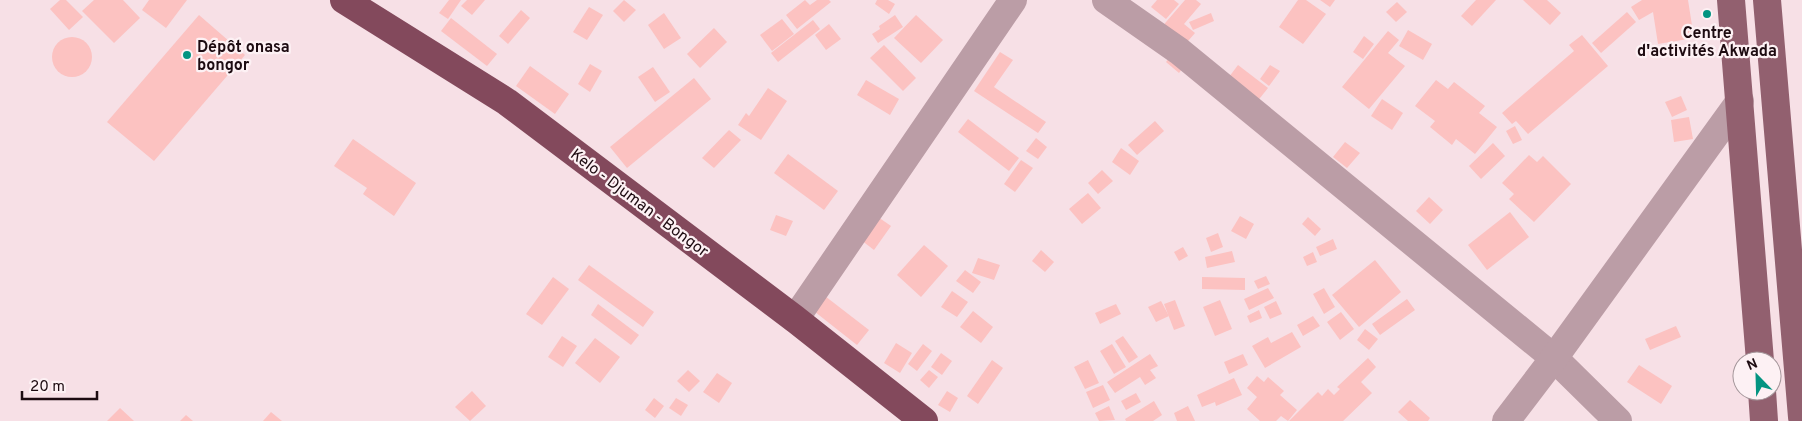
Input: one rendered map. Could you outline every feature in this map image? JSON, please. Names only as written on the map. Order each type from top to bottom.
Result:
[{"type":"highway","name":"Kelo - Djuman - Bongor","points":[[344,0],[507,102],[795,319],[924,421]]},
{"type":"main road","points":[[1731,0],[1759,351]]},
{"type":"main road","points":[[1767,0],[1795,252],[1802,416]]},
{"type":"main road","points":[[1763,401],[1764,421]]},
{"type":"street","points":[[795,319],[1013,0]]},
{"type":"street","points":[[1106,0],[1179,51],[1554,358],[1618,421]]},
{"type":"street","points":[[1506,421],[1554,358],[1740,101]]},
{"type":"building","points":[[60,0],[66,0],[83,17],[69,30],[50,9]]},
{"type":"building","points":[[94,0],[123,0],[140,18],[114,43],[82,11]]},
{"type":"building","points":[[149,0],[187,0],[166,28],[142,10]]},
{"type":"building","points":[[449,0],[461,0],[448,19],[439,13]]},
{"type":"building","points":[[467,0],[485,0],[472,15],[461,6]]},
{"type":"building","points":[[624,0],[636,10],[624,22],[613,11]]},
{"type":"building","points":[[805,0],[810,5],[817,0],[829,0],[831,2],[797,29],[786,15]]},
{"type":"building","points":[[877,0],[888,0],[895,4],[889,14],[875,4]]},
{"type":"building","points":[[1157,0],[1174,0],[1179,4],[1166,19],[1151,7]]},
{"type":"building","points":[[1185,0],[1196,0],[1201,4],[1184,24],[1195,33],[1182,48],[1160,29]]},
{"type":"building","points":[[1298,0],[1306,0],[1326,14],[1303,44],[1279,27]]},
{"type":"building","points":[[1320,0],[1335,0],[1330,7]]},
{"type":"building","points":[[1476,0],[1496,0],[1472,26],[1461,16]]},
{"type":"building","points":[[1523,0],[1547,0],[1561,13],[1550,25]]},
{"type":"building","points":[[1642,0],[1688,0],[1694,38],[1658,44],[1653,12],[1639,20],[1631,7]]},
{"type":"building","points":[[1397,2],[1407,12],[1396,22],[1386,12]]},
{"type":"building","points":[[589,7],[603,15],[587,40],[573,32]]},
{"type":"building","points":[[521,10],[530,18],[508,44],[499,36]]},
{"type":"building","points":[[1627,12],[1636,22],[1601,53],[1592,43]]},
{"type":"building","points":[[664,13],[681,38],[664,49],[648,25]]},
{"type":"building","points":[[1211,13],[1214,21],[1193,30],[1189,22]]},
{"type":"building","points":[[199,15],[245,55],[154,161],[107,122]]},
{"type":"building","points":[[895,15],[903,27],[878,43],[872,34],[880,29],[879,26]]},
{"type":"building","points":[[916,15],[943,40],[921,63],[894,38]]},
{"type":"building","points":[[451,18],[497,54],[487,66],[441,31]]},
{"type":"building","points":[[782,19],[794,34],[772,51],[760,35]]},
{"type":"building","points":[[813,20],[820,29],[778,62],[771,53]]},
{"type":"building","points":[[829,24],[841,39],[826,50],[815,35]]},
{"type":"building","points":[[714,28],[727,42],[700,68],[687,54]]},
{"type":"building","points":[[1408,30],[1432,44],[1423,60],[1399,46]]},
{"type":"building","points":[[1388,31],[1399,40],[1388,53],[1405,66],[1369,109],[1342,87]]},
{"type":"building","points":[[1582,35],[1608,66],[1528,134],[1516,121],[1512,124],[1502,113],[1574,51],[1569,45]]},
{"type":"building","points":[[1364,36],[1374,44],[1363,59],[1353,52]]},
{"type":"building","points":[[72,37],[86,43],[92,57],[86,71],[72,77],[58,71],[52,57],[58,43]]},
{"type":"building","points":[[884,45],[916,78],[903,91],[870,58]]},
{"type":"building","points":[[1000,52],[1013,60],[994,87],[1046,122],[1038,133],[974,91]]},
{"type":"building","points":[[1172,54],[1185,65],[1179,73],[1166,62]]},
{"type":"building","points":[[590,64],[602,71],[590,92],[578,84]]},
{"type":"building","points":[[1238,65],[1268,88],[1256,103],[1226,81]]},
{"type":"building","points":[[1270,65],[1280,71],[1269,86],[1260,79]]},
{"type":"building","points":[[530,66],[569,94],[555,114],[516,86]]},
{"type":"building","points":[[653,67],[670,92],[655,102],[638,77]]},
{"type":"building","points":[[694,78],[711,99],[627,168],[610,147]]},
{"type":"building","points":[[866,80],[899,99],[890,115],[857,95]]},
{"type":"building","points":[[1436,80],[1448,89],[1454,82],[1485,106],[1479,113],[1497,127],[1475,154],[1456,139],[1452,145],[1430,127],[1435,121],[1415,106]]},
{"type":"building","points":[[768,88],[787,101],[761,140],[738,125],[746,113],[749,116]]},
{"type":"building","points":[[1681,96],[1687,110],[1672,117],[1665,102]]},
{"type":"building","points":[[1382,99],[1403,113],[1392,130],[1371,116]]},
{"type":"building","points":[[1689,117],[1693,139],[1674,142],[1671,120]]},
{"type":"building","points":[[968,119],[1019,158],[1009,171],[958,132]]},
{"type":"building","points":[[1155,121],[1164,131],[1137,155],[1128,145]]},
{"type":"building","points":[[1515,126],[1522,140],[1513,144],[1506,131]]},
{"type":"building","points":[[729,130],[741,140],[714,168],[702,158]]},
{"type":"building","points":[[1036,138],[1047,147],[1038,159],[1026,151]]},
{"type":"building","points":[[353,139],[416,183],[394,216],[363,194],[367,188],[334,166]]},
{"type":"building","points":[[1345,142],[1360,153],[1347,168],[1333,157]]},
{"type":"building","points":[[1493,143],[1505,156],[1481,179],[1469,166]]},
{"type":"building","points":[[1121,148],[1139,161],[1130,175],[1112,162]]},
{"type":"building","points":[[788,154],[838,191],[824,210],[774,173]]},
{"type":"building","points":[[1529,155],[1537,162],[1543,156],[1571,184],[1534,222],[1509,199],[1514,194],[1502,183]]},
{"type":"building","points":[[1021,160],[1033,168],[1015,192],[1004,184]]},
{"type":"building","points":[[1102,170],[1113,181],[1098,194],[1088,183]]},
{"type":"building","points":[[1088,193],[1101,208],[1082,224],[1069,209]]},
{"type":"building","points":[[1429,197],[1443,210],[1430,224],[1416,211]]},
{"type":"building","points":[[1510,212],[1529,237],[1487,270],[1468,245]]},
{"type":"building","points":[[776,215],[793,221],[786,236],[770,230]]},
{"type":"building","points":[[1240,216],[1254,224],[1246,239],[1231,231]]},
{"type":"building","points":[[878,217],[891,226],[874,250],[861,240]]},
{"type":"building","points":[[1308,217],[1321,229],[1315,236],[1302,224]]},
{"type":"building","points":[[1218,233],[1223,247],[1211,252],[1206,238]]},
{"type":"building","points":[[1333,239],[1337,249],[1320,256],[1316,247]]},
{"type":"building","points":[[924,245],[948,266],[921,297],[897,275]]},
{"type":"building","points":[[1183,247],[1188,256],[1179,261],[1174,252]]},
{"type":"building","points":[[1041,250],[1054,262],[1045,272],[1032,261]]},
{"type":"building","points":[[1232,251],[1235,262],[1207,268],[1205,257]]},
{"type":"building","points":[[1313,252],[1317,262],[1307,266],[1303,257]]},
{"type":"building","points":[[978,258],[1000,265],[994,280],[972,273]]},
{"type":"building","points":[[1375,260],[1401,292],[1359,327],[1332,295]]},
{"type":"building","points":[[589,265],[654,312],[643,327],[578,280]]},
{"type":"building","points":[[965,270],[981,282],[973,293],[956,281]]},
{"type":"building","points":[[1266,276],[1270,284],[1258,289],[1254,281]]},
{"type":"building","points":[[553,277],[569,289],[542,325],[526,314]]},
{"type":"building","points":[[1202,277],[1245,278],[1245,290],[1202,289]]},
{"type":"building","points":[[1268,288],[1274,298],[1249,310],[1244,299]]},
{"type":"building","points":[[1324,288],[1335,307],[1324,314],[1313,294]]},
{"type":"building","points":[[952,291],[968,302],[957,317],[941,307]]},
{"type":"building","points":[[821,293],[869,330],[857,345],[810,308]]},
{"type":"building","points":[[1407,299],[1415,310],[1380,335],[1372,324]]},
{"type":"building","points":[[1175,300],[1185,326],[1174,330],[1164,304]]},
{"type":"building","points":[[1220,300],[1232,329],[1215,336],[1203,307]]},
{"type":"building","points":[[1161,301],[1169,316],[1156,322],[1148,307]]},
{"type":"building","points":[[1276,301],[1282,314],[1270,319],[1264,307]]},
{"type":"building","points":[[598,304],[639,335],[631,345],[591,315]]},
{"type":"building","points":[[1116,304],[1121,314],[1100,324],[1095,313]]},
{"type":"building","points":[[1259,310],[1262,318],[1250,323],[1247,316]]},
{"type":"building","points":[[973,311],[993,327],[981,343],[960,327]]},
{"type":"building","points":[[1341,312],[1354,329],[1340,340],[1327,322]]},
{"type":"building","points":[[1313,316],[1320,326],[1303,336],[1297,325]]},
{"type":"building","points":[[1676,326],[1681,337],[1650,350],[1645,339]]},
{"type":"building","points":[[1365,329],[1378,339],[1369,350],[1357,340]]},
{"type":"building","points":[[1292,332],[1301,347],[1265,368],[1252,346],[1268,337],[1271,343]]},
{"type":"building","points":[[562,336],[577,346],[563,367],[548,357]]},
{"type":"building","points":[[1123,336],[1138,357],[1129,363],[1115,341]]},
{"type":"building","points":[[595,338],[620,357],[600,383],[575,363]]},
{"type":"building","points":[[896,343],[912,353],[900,373],[884,363]]},
{"type":"building","points":[[923,344],[932,351],[917,371],[908,364]]},
{"type":"building","points":[[1112,344],[1126,367],[1114,374],[1100,351]]},
{"type":"building","points":[[941,353],[952,361],[942,375],[931,367]]},
{"type":"building","points":[[1150,354],[1158,366],[1150,370],[1156,378],[1145,385],[1140,377],[1115,393],[1107,382]]},
{"type":"building","points":[[1243,354],[1248,365],[1229,374],[1224,362]]},
{"type":"building","points":[[1368,358],[1376,367],[1361,382],[1372,393],[1343,421],[1289,421],[1318,392],[1322,396],[1328,389],[1334,395],[1340,389],[1337,387]]},
{"type":"building","points":[[992,360],[1003,368],[978,404],[967,396]]},
{"type":"building","points":[[1088,360],[1099,383],[1085,389],[1074,367]]},
{"type":"building","points":[[1639,365],[1672,386],[1661,404],[1627,382]]},
{"type":"building","points":[[688,370],[700,381],[689,392],[677,381]]},
{"type":"building","points":[[929,370],[938,377],[929,388],[920,380]]},
{"type":"building","points":[[717,373],[732,383],[719,403],[703,392]]},
{"type":"building","points":[[1257,376],[1264,382],[1268,377],[1284,391],[1280,395],[1297,410],[1288,421],[1281,416],[1276,421],[1260,421],[1247,409],[1257,397],[1247,388]]},
{"type":"building","points":[[1234,378],[1242,395],[1216,406],[1215,402],[1202,407],[1197,395]]},
{"type":"building","points":[[1103,385],[1110,400],[1093,408],[1086,392]]},
{"type":"building","points":[[472,391],[486,406],[470,421],[455,407]]},
{"type":"building","points":[[947,391],[958,398],[950,412],[938,405]]},
{"type":"building","points":[[1136,393],[1141,402],[1126,410],[1121,401]]},
{"type":"building","points":[[654,398],[664,406],[655,418],[645,410]]},
{"type":"building","points":[[676,398],[688,405],[681,416],[669,408]]},
{"type":"building","points":[[1410,400],[1430,418],[1428,421],[1408,421],[1398,412]]},
{"type":"building","points":[[1154,401],[1162,415],[1153,421],[1126,421],[1125,419]]},
{"type":"building","points":[[1109,406],[1115,420],[1099,421],[1095,413]]},
{"type":"building","points":[[1188,406],[1195,421],[1177,421],[1174,413]]},
{"type":"building","points":[[120,408],[134,421],[107,421]]},
{"type":"building","points":[[271,412],[282,421],[263,421]]},
{"type":"building","points":[[186,415],[193,421],[180,421]]},
{"type":"place","name":"Centre d'activités Akwada","points":[[1707,14]]},
{"type":"place","name":"Dépôt onasa bongor","points":[[187,55]]}]
